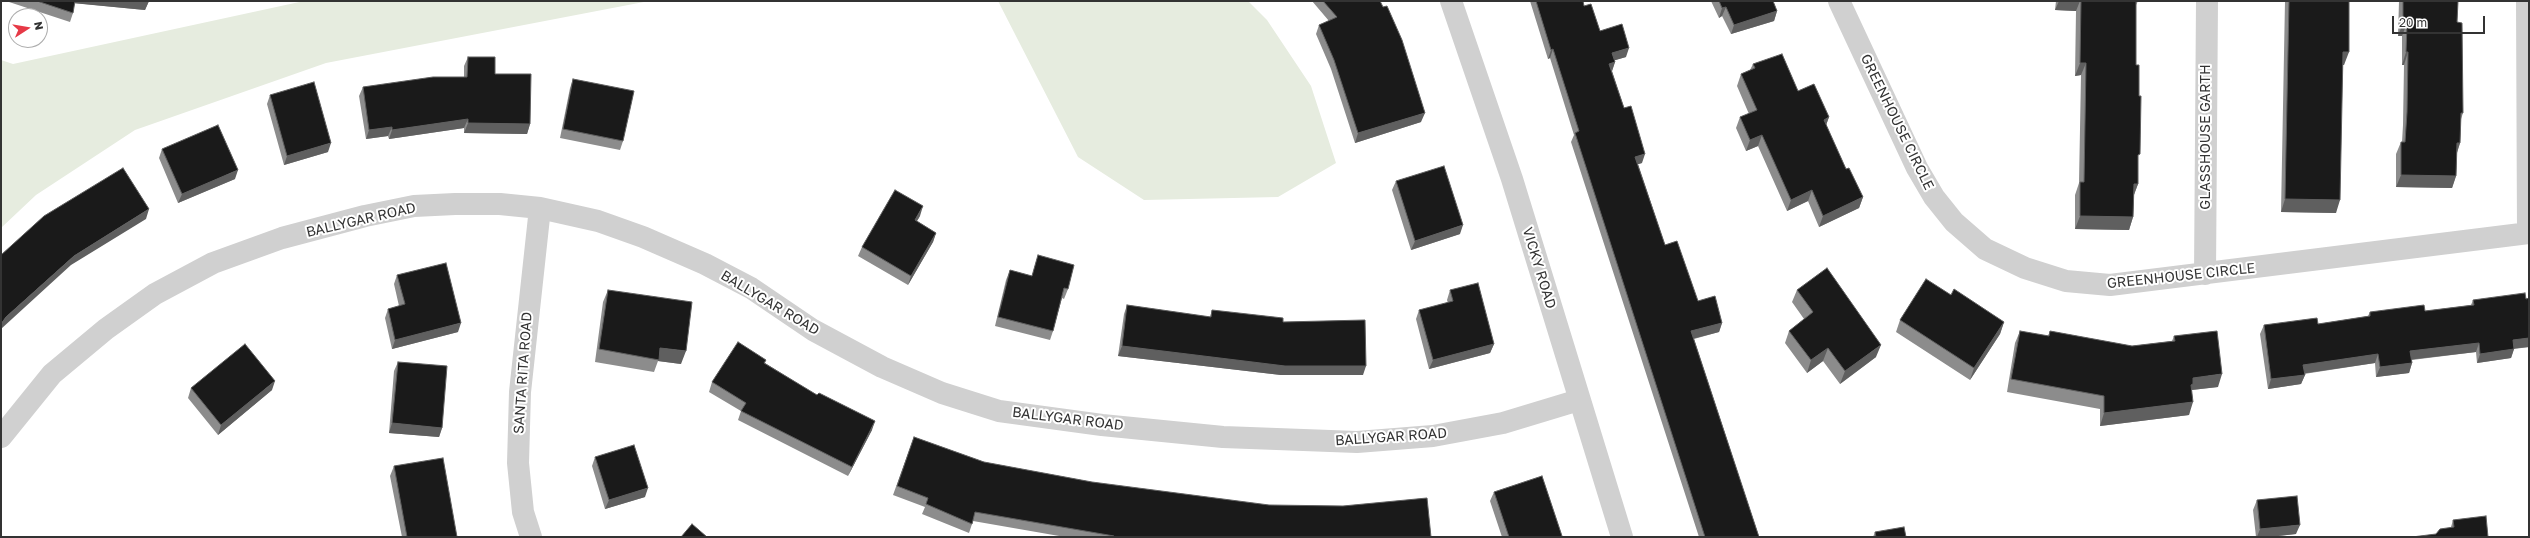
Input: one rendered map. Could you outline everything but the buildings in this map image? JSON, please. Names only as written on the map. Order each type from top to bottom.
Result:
[{"type":"street","name":"VICKY ROAD","points":[[1451,1],[1512,179],[1622,537]]},
{"type":"street","name":"GREENHOUSE CIRCLE","points":[[1839,1],[1917,168],[1934,197],[1954,222],[1985,249],[2024,268],[2066,281],[2110,286],[2529,233]]},
{"type":"street","name":"GLASSHOUSE GARTH","points":[[2205,274],[2207,1]]},
{"type":"street","points":[[2527,1],[2529,233]]},
{"type":"street","name":"BALLYGAR ROAD","points":[[1,437],[52,374],[100,334],[155,294],[213,263],[282,238],[365,216],[414,206],[500,204],[540,208],[598,221],[698,261],[751,288],[813,330],[882,368],[942,393],[999,411],[1102,425],[1224,437],[1357,442],[1449,433],[1503,423],[1579,400]]},
{"type":"street","name":"SANTA RITA ROAD","points":[[531,537],[523,512],[518,463],[520,392],[540,208]]},
{"type":"shaded area","points":[[304,1],[649,1],[326,63],[135,130],[36,195],[1,228],[1,60],[13,64]]},
{"type":"shaded area","points":[[998,1],[1248,1],[1267,20],[1311,86],[1336,163],[1278,197],[1144,200],[1078,157]]}]
